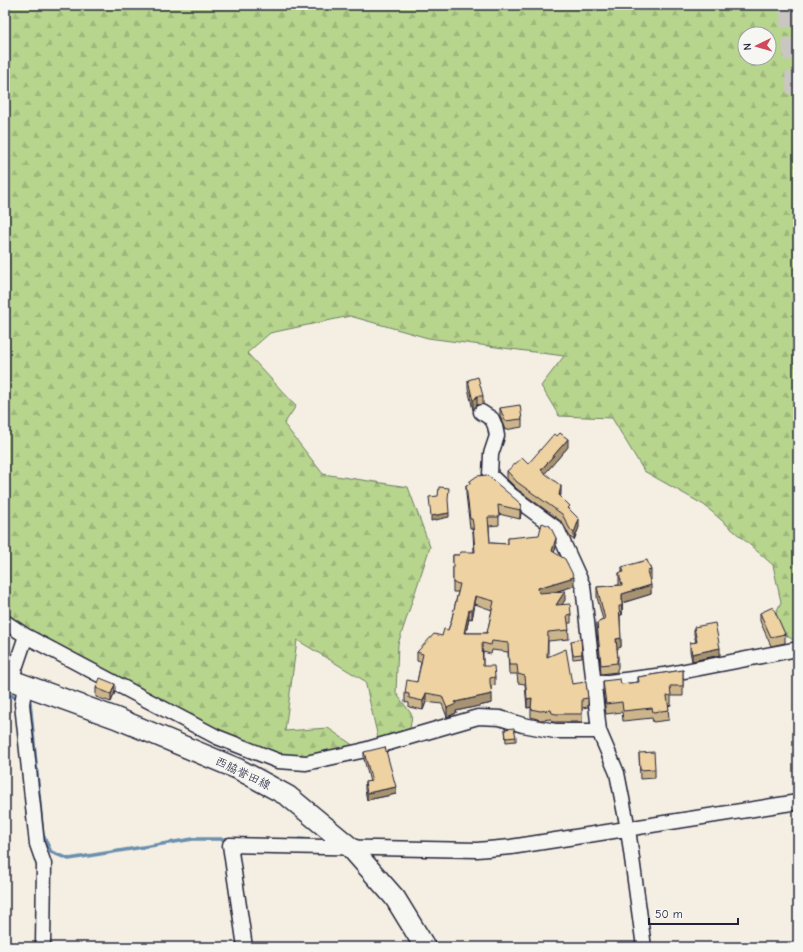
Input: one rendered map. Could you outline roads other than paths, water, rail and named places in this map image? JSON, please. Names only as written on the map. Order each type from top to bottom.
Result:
[{"type":"main road","name":"西脇誉田線","points":[[13,681],[116,718],[238,769],[288,796],[351,848],[394,898],[425,947]]},
{"type":"street","points":[[481,412],[492,419],[497,436],[490,454],[490,475],[512,496],[556,529],[583,586],[599,731],[617,773],[628,829],[644,947]]},
{"type":"street","points":[[5,622],[26,636],[218,737],[278,761],[306,763],[361,750],[478,717],[500,718],[522,725],[555,732],[599,731]]},
{"type":"street","points":[[26,636],[13,681],[22,704],[37,844],[44,864],[42,947]]},
{"type":"street","points":[[593,684],[664,676],[798,649]]},
{"type":"street","points":[[245,947],[230,845],[477,850],[511,848],[798,802]]},
{"type":"waterway","points":[[5,694],[19,698]]},
{"type":"waterway","points":[[25,700],[30,702],[43,835],[51,852],[69,859],[193,839],[231,839]]},
{"type":"waterway","points":[[299,839],[313,840]]},
{"type":"tunnel","points":[[790,5],[798,95]]}]
